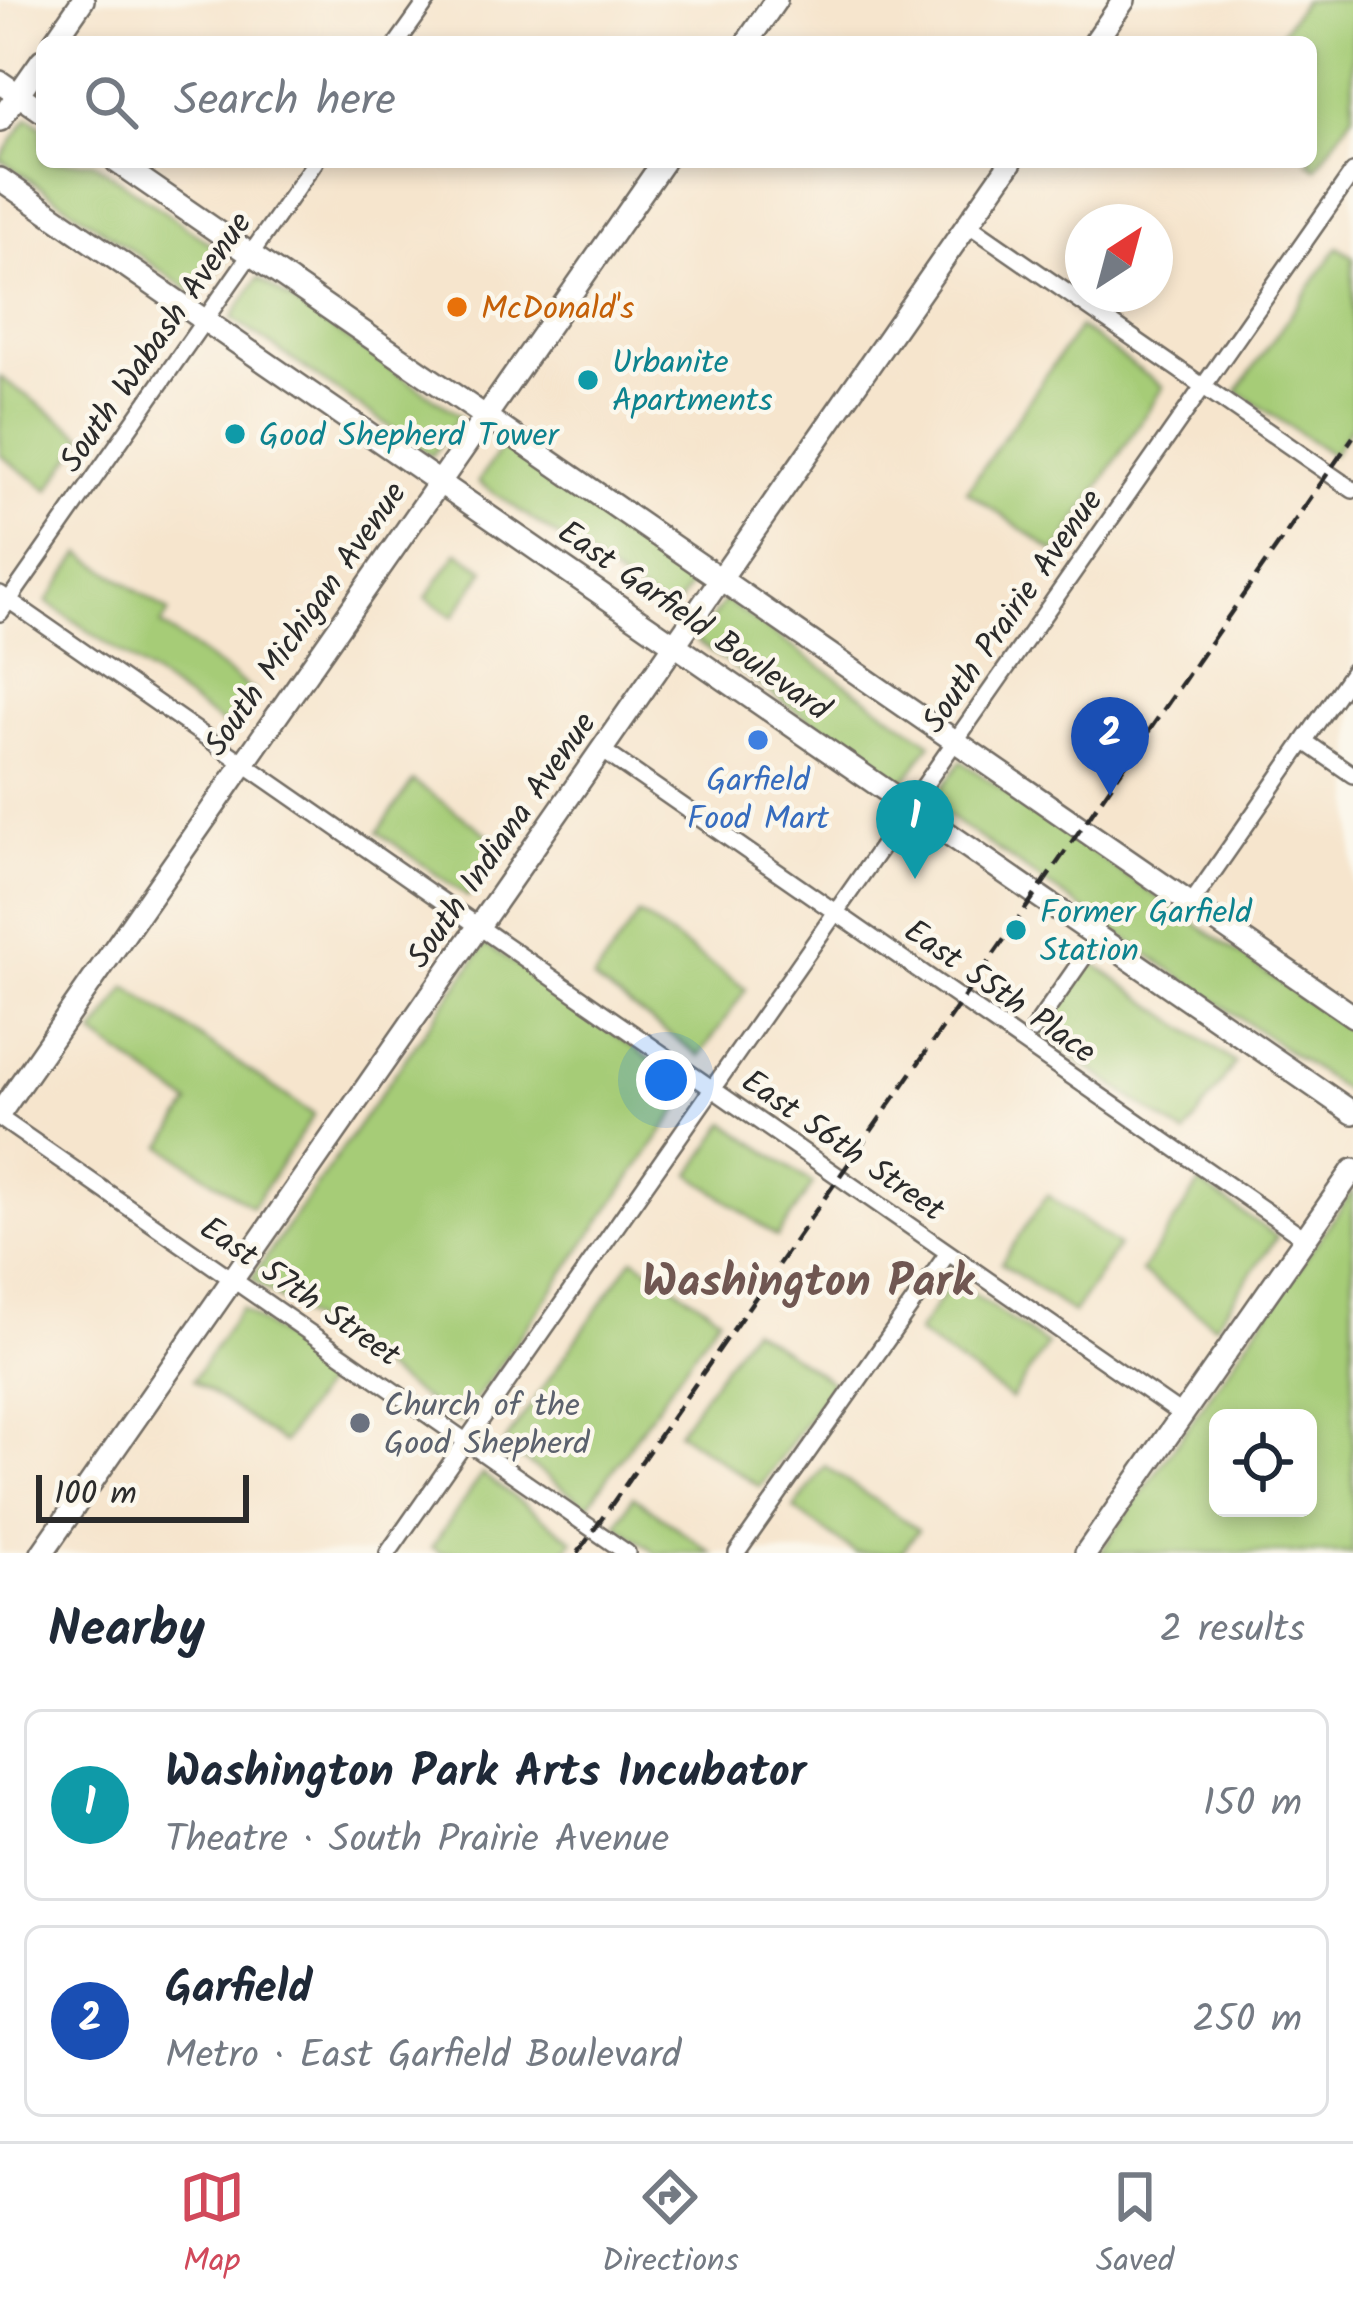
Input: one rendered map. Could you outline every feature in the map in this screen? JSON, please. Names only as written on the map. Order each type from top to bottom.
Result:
[{"type":"street","points":[[58,36],[83,0]]},
{"type":"street","points":[[402,36],[428,0]]},
{"type":"street","points":[[751,36],[776,0]]},
{"type":"street","points":[[1099,36],[1124,0]]},
{"type":"street","points":[[0,120],[9,88],[36,64]]},
{"type":"street","points":[[9,88],[36,107]]},
{"type":"street","name":"East Garfield Boulevard","points":[[126,168],[1353,1016]]},
{"type":"street","name":"South Wabash Avenue","points":[[3,602],[311,168]]},
{"type":"street","name":"South Michigan Avenue","points":[[0,1115],[659,168]]},
{"type":"street","name":"South Indiana Avenue","points":[[42,1553],[1008,168]]},
{"type":"street","name":"South Prairie Avenue","points":[[388,1553],[1353,172]]},
{"type":"street","name":"East Garfield Boulevard","points":[[0,179],[1353,1113]]},
{"type":"street","points":[[968,224],[1353,490]]},
{"type":"street","name":"East 56th Street","points":[[3,602],[242,762],[1183,1414]]},
{"type":"street","points":[[1192,904],[1353,671]]},
{"type":"street","points":[[1304,741],[1353,776]]},
{"type":"street","name":"East 55th Place","points":[[602,750],[1306,1239]]},
{"type":"street","points":[[1033,1030],[1086,954]]},
{"type":"street","name":"East 57th Street","points":[[0,1115],[627,1553]]},
{"type":"street","points":[[1086,1553],[1353,1171]]},
{"type":"street","points":[[737,1553],[948,1253]]},
{"type":"green space","points":[[1304,0],[1353,0],[1353,114],[1317,167],[1317,36],[1278,36]]},
{"type":"green space","points":[[28,117],[36,123],[36,168],[102,168],[228,256],[199,297],[0,159]]},
{"type":"green space","points":[[1338,247],[1353,257],[1353,424],[1332,455],[1237,391]]},
{"type":"green space","points":[[258,278],[460,416],[432,456],[232,318]]},
{"type":"green space","points":[[1079,327],[1163,387],[1056,553],[967,491]]},
{"type":"green space","points":[[0,377],[85,437],[49,490],[0,455]]},
{"type":"green space","points":[[503,445],[695,579],[671,614],[478,482]]},
{"type":"green space","points":[[458,552],[485,570],[453,617],[426,598]]},
{"type":"green space","points":[[81,553],[169,612],[161,625],[255,692],[230,729],[47,602]]},
{"type":"green space","points":[[725,600],[931,743],[902,784],[696,641]]},
{"type":"green space","points":[[961,761],[1353,1033],[1353,1096],[931,804]]},
{"type":"green space","points":[[413,781],[504,846],[468,897],[378,832]]},
{"type":"green space","points":[[639,914],[746,989],[700,1056],[593,980]]},
{"type":"green space","points":[[486,944],[693,1089],[459,1423],[251,1279]]},
{"type":"green space","points":[[1089,960],[1235,1063],[1185,1135],[1038,1033]]},
{"type":"green space","points":[[127,987],[314,1115],[252,1207],[163,1146],[190,1104],[94,1035]]},
{"type":"green space","points":[[726,1123],[813,1184],[777,1237],[691,1174]]},
{"type":"green space","points":[[1200,1183],[1277,1237],[1215,1325],[1141,1272]]},
{"type":"green space","points":[[1353,1190],[1353,1553],[1100,1553]]},
{"type":"green space","points":[[1047,1195],[1118,1246],[1073,1313],[1001,1263]]},
{"type":"green space","points":[[633,1258],[719,1316],[588,1506],[503,1445]]},
{"type":"green space","points":[[953,1280],[1047,1345],[1011,1399],[917,1333]]},
{"type":"green space","points":[[241,1308],[332,1373],[283,1443],[193,1380]]},
{"type":"green space","points":[[751,1328],[833,1383],[760,1487],[678,1432]]},
{"type":"green space","points":[[825,1466],[918,1530],[901,1553],[856,1553],[794,1509]]},
{"type":"green space","points":[[482,1474],[573,1540],[564,1553],[441,1553],[432,1547]]},
{"type":"green space","points":[[633,1496],[712,1553],[656,1553],[617,1525]]},
{"type":"railway","points":[[578,1553],[1353,437]]},
{"type":"place","name":"McDonald's","points":[[457,307]]},
{"type":"place","name":"Urbanite Apartments","points":[[588,380]]},
{"type":"place","name":"Good Shepherd Tower","points":[[235,434]]},
{"type":"place","name":"Garfield Food Mart","points":[[758,740]]},
{"type":"place","name":"Garfield","points":[[1110,796]]},
{"type":"place","name":"Washington Park Arts Incubator","points":[[915,879]]},
{"type":"place","name":"Former Garfield Station","points":[[1016,930]]},
{"type":"place","name":"Church of the Good Shepherd","points":[[360,1423]]},
{"type":"district","name":"Washington Park","points":[[808,1280]]}]
